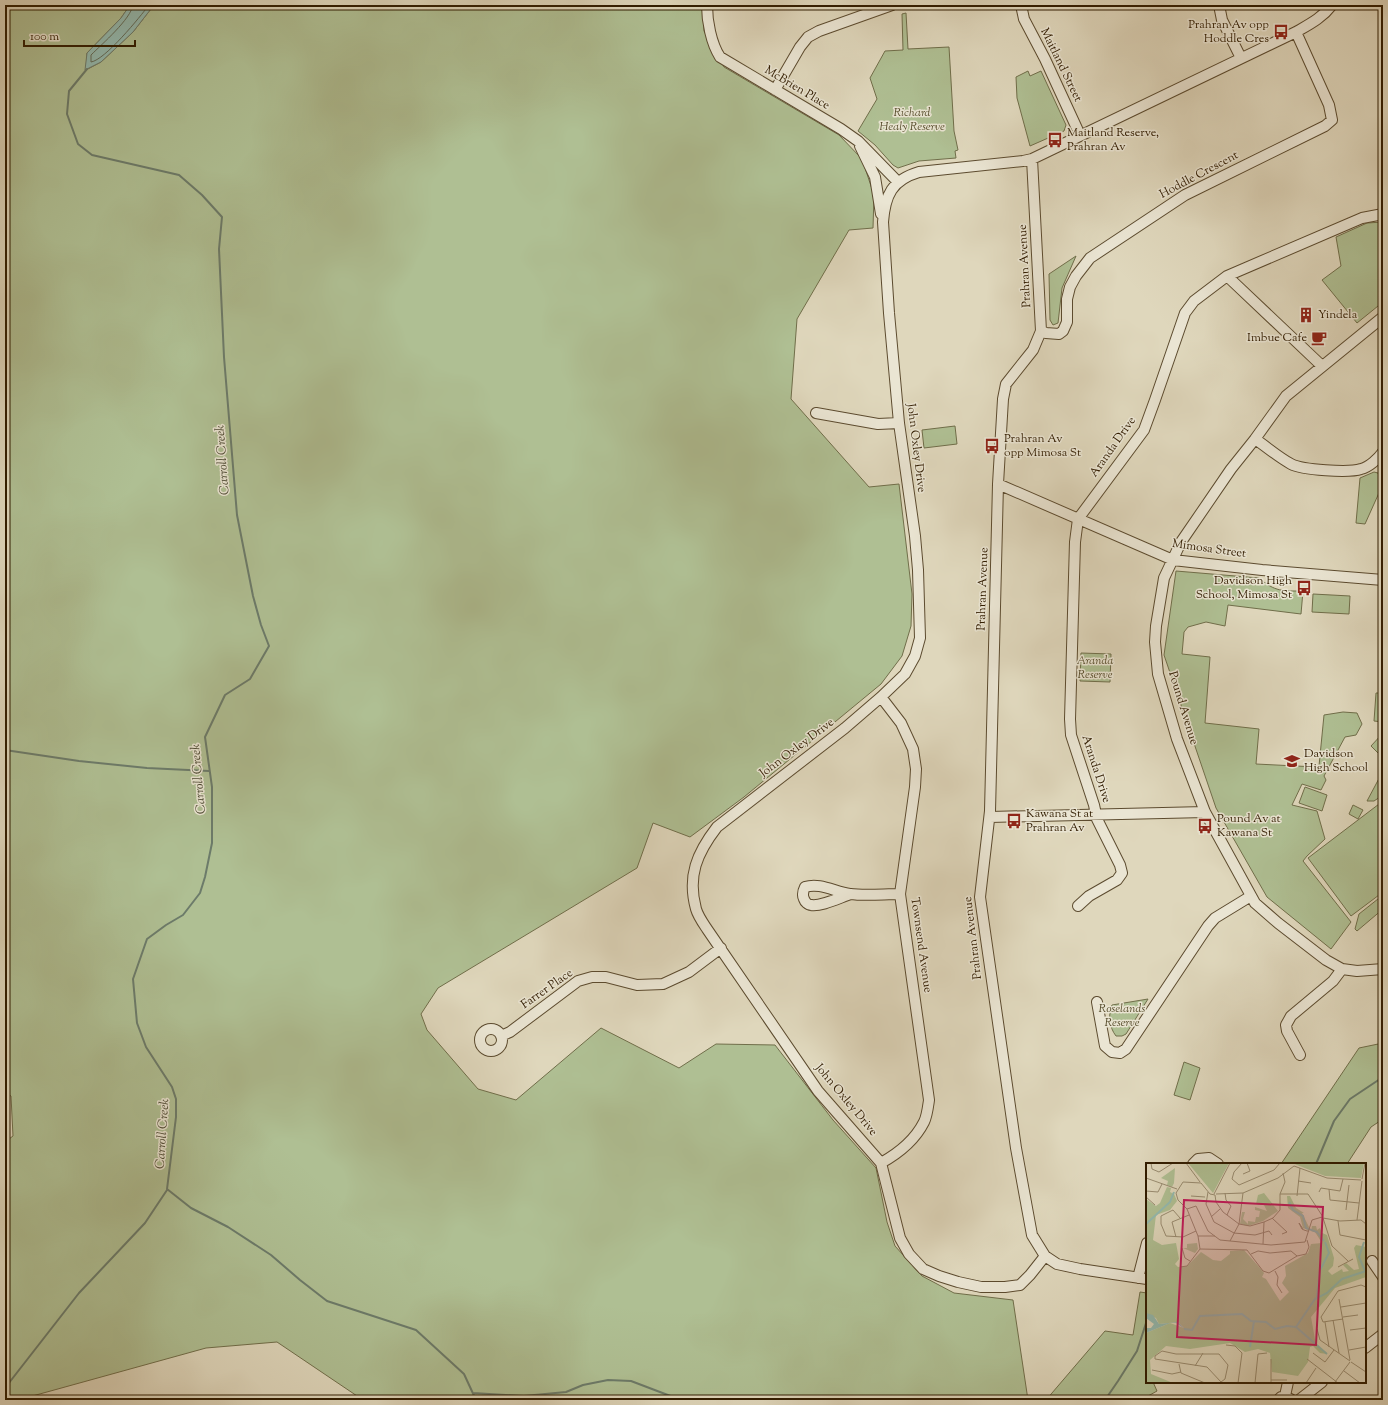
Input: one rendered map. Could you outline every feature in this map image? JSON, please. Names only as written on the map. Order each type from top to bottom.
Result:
[{"type":"street","name":"McBrien Place","points":[[707,5],[712,42],[720,57],[841,129],[858,141],[898,182]]},
{"type":"street","points":[[775,90],[800,47],[808,37],[819,31],[892,5]]},
{"type":"street","name":"Maitland Street","points":[[1020,5],[1024,19],[1045,59],[1080,135]]},
{"type":"street","points":[[1219,5],[1222,20],[1241,58]]},
{"type":"street","points":[[898,182],[919,172],[1032,159],[1296,32],[1316,21],[1332,5]]},
{"type":"street","name":"Hoddle Crescent","points":[[1041,331],[1059,334],[1063,331],[1067,322],[1067,299],[1070,287],[1076,276],[1090,258],[1185,195],[1325,126],[1332,120],[1329,105],[1296,32]]},
{"type":"street","points":[[858,141],[875,177],[883,222]]},
{"type":"street","name":"Prahran Avenue","points":[[1032,159],[1041,331],[1033,350],[1010,378],[1004,391],[998,484],[990,817],[980,897],[1027,1214],[1032,1235],[1045,1256]]},
{"type":"street","name":"John Oxley Drive","points":[[898,182],[888,196],[884,207],[883,222],[899,423],[918,563],[920,638],[916,656],[905,674],[845,728],[717,827],[705,842],[697,858],[694,872],[693,892],[697,910],[707,929],[818,1091],[881,1163],[900,1238],[909,1254],[923,1269],[958,1282],[981,1287],[1005,1287],[1020,1284],[1030,1275],[1045,1256]]},
{"type":"street","name":"Aranda Drive","points":[[1078,906],[1089,896],[1118,880],[1122,873],[1120,865],[1097,819],[1094,805],[1071,735],[1070,719],[1075,542],[1078,519],[1144,430],[1185,313],[1194,300],[1227,276],[1362,218],[1383,214]]},
{"type":"street","points":[[1227,276],[1322,366]]},
{"type":"street","name":"Pound Avenue","points":[[1383,317],[1286,396],[1231,469],[1181,542],[1164,578],[1156,626],[1155,642],[1158,674],[1178,739],[1205,812],[1250,896],[1258,907],[1266,914],[1326,960],[1342,969],[1357,971],[1383,969]]},
{"type":"street","points":[[816,413],[878,424],[899,423]]},
{"type":"street","points":[[1255,439],[1292,464],[1302,468],[1352,471],[1363,469],[1382,458]]},
{"type":"street","name":"Mimosa Street","points":[[998,484],[1173,560],[1262,570],[1383,580]]},
{"type":"street","name":"Townsend Avenue","points":[[881,697],[901,723],[913,749],[916,769],[915,787],[900,894],[929,1100],[925,1121],[910,1142],[896,1155],[881,1163]]},
{"type":"street","points":[[990,817],[1205,812]]},
{"type":"street","points":[[851,894],[900,894]]},
{"type":"street","points":[[1097,1002],[1105,1046],[1112,1052],[1120,1053],[1126,1049],[1208,926],[1215,918],[1250,896]]},
{"type":"street","name":"Farrer Place","points":[[501,1036],[510,1032],[578,981],[592,976],[606,977],[637,985],[663,984],[689,972],[720,948]]},
{"type":"street","points":[[1300,1055],[1287,1032],[1286,1025],[1291,1016],[1334,981],[1342,969]]},
{"type":"street","points":[[1194,1163],[1198,1159],[1209,1158],[1216,1163]]},
{"type":"street","points":[[1045,1256],[1057,1264],[1080,1269],[1143,1278],[1146,1252]]},
{"type":"street","points":[[1372,1261],[1383,1277]]},
{"type":"street","points":[[1366,1347],[1383,1334]]},
{"type":"street","points":[[1285,1399],[1288,1383]]},
{"type":"street","points":[[1299,1400],[1321,1383]]},
{"type":"green space","points":[[5,5],[130,5],[121,18],[87,53],[86,70],[101,62],[133,32],[154,5],[703,5],[704,31],[724,67],[839,135],[862,159],[874,195],[873,228],[849,230],[797,319],[791,399],[869,487],[899,484],[912,594],[911,626],[902,656],[881,684],[744,797],[690,837],[653,823],[637,868],[438,988],[421,1014],[427,1030],[478,1089],[516,1100],[601,1028],[679,1068],[716,1044],[775,1045],[833,1120],[876,1168],[887,1222],[895,1246],[922,1276],[954,1293],[1013,1300],[1028,1400],[363,1400],[277,1342],[206,1348],[18,1400],[5,1400],[5,1142],[13,1136],[11,1096],[5,1093]]},
{"type":"green space","name":"Richard Healy Reserve","points":[[906,13],[908,49],[949,47],[954,131],[958,150],[955,151],[956,158],[919,161],[898,168],[893,165],[875,145],[858,131],[877,99],[870,78],[885,51],[903,50],[902,14]]},
{"type":"green space","points":[[1028,71],[1030,76],[1041,71],[1066,125],[1064,131],[1030,146],[1017,98],[1016,77]]},
{"type":"green space","points":[[1383,222],[1383,302],[1357,323],[1322,280],[1341,266],[1336,237],[1367,223]]},
{"type":"green space","points":[[1076,256],[1062,288],[1058,323],[1053,325],[1050,320],[1049,274]]},
{"type":"green space","points":[[955,426],[957,444],[924,448],[922,430]]},
{"type":"green space","points":[[1374,472],[1378,473],[1383,484],[1365,524],[1356,523],[1360,478]]},
{"type":"green space","points":[[1176,571],[1259,578],[1270,586],[1280,590],[1303,591],[1301,614],[1228,605],[1225,626],[1206,622],[1188,627],[1184,632],[1182,654],[1210,657],[1205,723],[1259,729],[1256,764],[1316,767],[1319,766],[1324,715],[1343,712],[1357,713],[1362,724],[1356,735],[1345,737],[1324,776],[1326,780],[1321,790],[1302,784],[1292,805],[1317,811],[1325,839],[1303,861],[1351,922],[1331,949],[1267,897],[1216,808],[1164,655]]},
{"type":"green space","points":[[1313,594],[1350,596],[1349,614],[1312,612]]},
{"type":"green space","name":"Aranda Reserve","points":[[1081,653],[1111,654],[1110,682],[1080,681]]},
{"type":"green space","points":[[1376,693],[1383,693],[1383,722],[1374,721]]},
{"type":"green space","points":[[1383,733],[1383,758],[1371,746]]},
{"type":"green space","points":[[1383,771],[1383,795],[1374,801],[1367,801]]},
{"type":"green space","points":[[1305,787],[1327,795],[1322,811],[1299,803]]},
{"type":"green space","points":[[1383,801],[1383,892],[1351,916],[1308,858]]},
{"type":"green space","points":[[1353,805],[1363,810],[1358,819],[1349,814]]},
{"type":"green space","points":[[1383,895],[1383,909],[1357,931],[1355,929],[1359,914]]},
{"type":"green space","name":"Roselands Reserve","points":[[1148,999],[1126,1034],[1116,1036],[1110,1021],[1112,1005]]},
{"type":"green space","points":[[1383,1043],[1383,1119],[1371,1127],[1348,1163],[1282,1163],[1359,1048]]},
{"type":"green space","points":[[1184,1062],[1200,1068],[1190,1100],[1174,1095]]},
{"type":"green space","points":[[1140,1292],[1146,1293],[1146,1383],[1153,1383],[1157,1391],[1141,1400],[1046,1400],[1105,1331],[1133,1335]]},
{"type":"water","points":[[130,5],[154,5],[133,32],[101,62],[85,70],[87,53],[121,18]]},
{"type":"waterway","name":"Carroll Creek","points":[[87,69],[69,91],[67,114],[78,144],[92,155],[179,175],[202,195],[222,217],[219,249],[224,357],[237,515],[253,596],[261,625],[269,646],[250,679],[225,695],[205,737],[212,787],[212,843],[200,893],[183,915],[147,939],[133,979],[137,1023],[146,1047],[172,1087],[176,1099],[176,1117],[167,1189],[191,1208],[228,1227],[271,1255],[327,1301],[416,1330],[464,1374],[476,1400]]},
{"type":"waterway","points":[[5,750],[79,761],[147,768],[209,771]]},
{"type":"waterway","points":[[1316,1163],[1334,1121],[1350,1099],[1383,1077]]},
{"type":"waterway","points":[[5,1388],[79,1293],[145,1223],[167,1190]]},
{"type":"waterway","points":[[1105,1400],[1137,1351],[1146,1323]]},
{"type":"waterway","points":[[473,1393],[524,1396],[566,1392],[583,1385],[608,1380],[631,1381],[681,1400]]},
{"type":"place","name":"Prahran Av opp Hoddle Cres","points":[[1281,32]]},
{"type":"place","name":"Maitland Reserve, Prahran Av","points":[[1055,140]]},
{"type":"place","name":"Yindela","points":[[1306,315]]},
{"type":"place","name":"Imbue Cafe","points":[[1319,338]]},
{"type":"place","name":"Prahran Av opp Mimosa St","points":[[992,446]]},
{"type":"place","name":"Davidson High School, Mimosa St","points":[[1304,588]]},
{"type":"place","name":"Davidson High School","points":[[1292,761]]},
{"type":"place","name":"Kawana St at Prahran Av","points":[[1014,821]]},
{"type":"place","name":"Pound Av at Kawana St","points":[[1205,826]]}]
